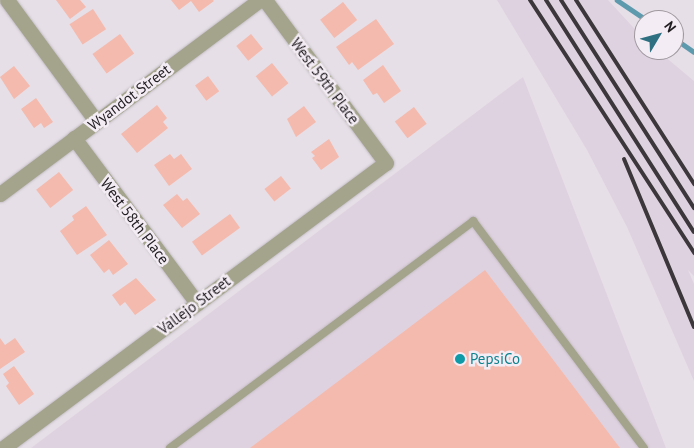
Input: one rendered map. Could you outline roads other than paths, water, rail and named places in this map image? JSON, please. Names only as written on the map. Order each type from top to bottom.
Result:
[{"type":"street","points":[[7,0],[96,121]]},
{"type":"street","name":"Wyandot Street","points":[[0,194],[258,0]]},
{"type":"street","name":"West 59th Place","points":[[265,0],[386,163]]},
{"type":"street","name":"West 58th Place","points":[[74,138],[197,303]]},
{"type":"street","name":"Vallejo Street","points":[[4,442],[197,303],[386,163]]},
{"type":"lane","points":[[170,448],[473,221],[644,448]]},
{"type":"waterway","points":[[617,0],[634,11]]},
{"type":"waterway","points":[[684,45],[694,52]]},
{"type":"railway","points":[[530,0],[694,253]]},
{"type":"railway","points":[[546,0],[694,232]]},
{"type":"railway","points":[[561,0],[694,208]]},
{"type":"railway","points":[[576,0],[694,184]]},
{"type":"railway","points":[[624,159],[694,327]]},
{"type":"place","name":"PepsiCo","points":[[460,359]]}]
